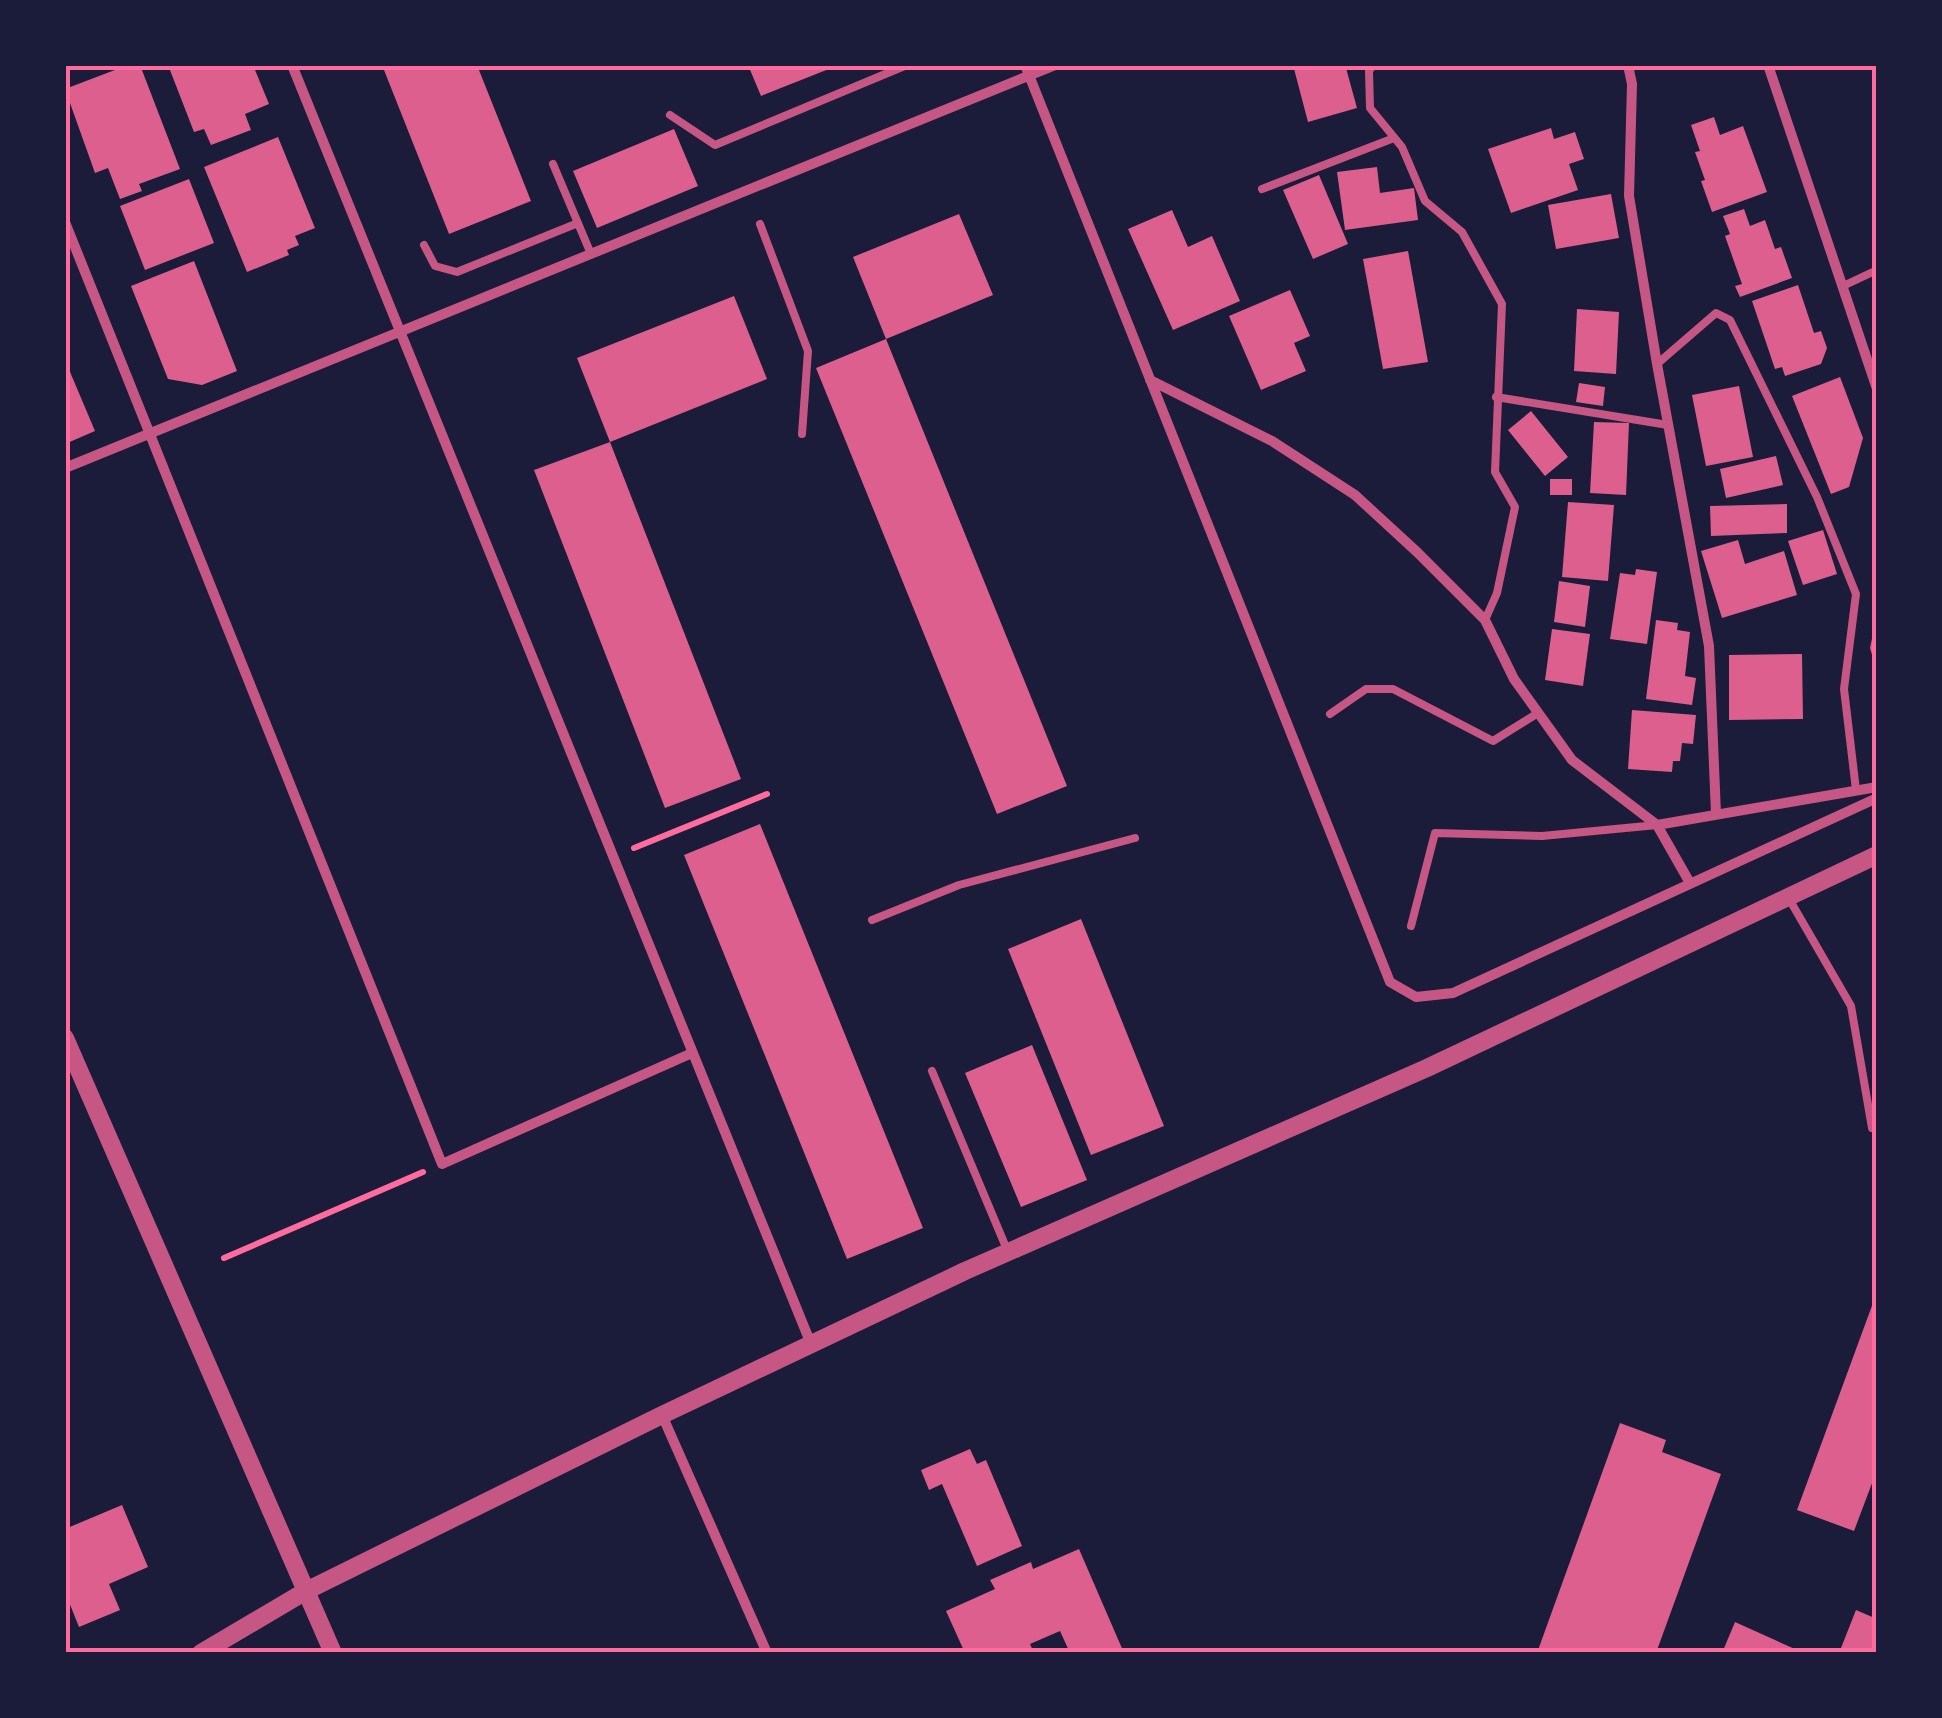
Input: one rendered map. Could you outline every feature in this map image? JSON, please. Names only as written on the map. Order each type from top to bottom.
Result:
[{"type":"street","points":[[292,65],[810,1344]]},
{"type":"street","points":[[65,468],[400,334],[1027,70],[1054,65]]},
{"type":"street","points":[[1628,65],[1632,84],[1630,196],[1656,364],[1709,646],[1716,814]]},
{"type":"street","points":[[1768,65],[1877,389]]},
{"type":"street","points":[[1027,70],[1390,982],[1416,997],[1453,993],[1877,798]]},
{"type":"street","points":[[65,222],[442,1164],[692,1053]]},
{"type":"street","points":[[1150,380],[1272,441],[1355,495],[1485,620],[1514,679],[1572,760],[1656,825],[1690,882]]},
{"type":"street","points":[[1656,825],[1877,786]]},
{"type":"street","points":[[201,1653],[306,1591],[810,1344],[1008,1252],[1428,1068],[1877,855]]},
{"type":"street","points":[[65,1038],[333,1653]]},
{"type":"street","points":[[662,1415],[767,1653]]},
{"type":"lane","points":[[670,116],[715,144],[907,65]]},
{"type":"lane","points":[[1373,65],[1369,71],[1370,108],[1402,148],[1425,201],[1462,232],[1502,304],[1495,472],[1515,507],[1497,593],[1485,620]]},
{"type":"lane","points":[[1262,189],[1394,138]]},
{"type":"lane","points":[[553,164],[591,254]]},
{"type":"lane","points":[[424,245],[435,266],[456,272],[578,223]]},
{"type":"lane","points":[[760,224],[808,350],[802,434]]},
{"type":"lane","points":[[1842,286],[1877,270]]},
{"type":"lane","points":[[1656,364],[1716,313],[1730,320],[1817,497],[1856,594],[1844,689],[1856,790]]},
{"type":"lane","points":[[1496,397],[1668,425]]},
{"type":"lane","points":[[1330,714],[1366,690],[1392,689],[1493,741],[1538,713]]},
{"type":"lane","points":[[1412,926],[1436,833],[1542,836],[1656,825]]},
{"type":"lane","points":[[872,920],[959,885],[1136,838]]},
{"type":"lane","points":[[1788,897],[1850,1006],[1872,1128]]},
{"type":"lane","points":[[932,1070],[1008,1252]]},
{"type":"path","points":[[630,849],[767,794]]},
{"type":"path","points":[[224,1258],[442,1164]]},
{"type":"building","points":[[128,65],[140,65],[180,169],[139,184],[142,191],[120,199],[108,168],[95,173],[65,89]]},
{"type":"building","points":[[168,65],[253,65],[269,104],[245,114],[251,130],[211,145],[204,129],[194,132]]},
{"type":"building","points":[[382,65],[477,65],[531,201],[449,234]]},
{"type":"building","points":[[748,65],[839,65],[761,96]]},
{"type":"building","points":[[1293,65],[1354,65],[1346,68],[1357,108],[1308,122]]},
{"type":"building","points":[[1714,117],[1720,135],[1743,126],[1767,192],[1712,212],[1701,181],[1705,180],[1695,152],[1700,151],[1691,125]]},
{"type":"building","points":[[1551,128],[1554,139],[1575,132],[1584,159],[1569,164],[1578,190],[1511,213],[1488,149]]},
{"type":"building","points":[[674,129],[698,186],[597,228],[573,171]]},
{"type":"building","points":[[278,137],[315,228],[295,236],[299,245],[287,250],[289,255],[247,272],[204,167]]},
{"type":"building","points":[[1377,167],[1380,193],[1414,188],[1418,220],[1345,230],[1337,172]]},
{"type":"building","points":[[1319,175],[1348,244],[1313,259],[1283,190]]},
{"type":"building","points":[[189,179],[214,243],[145,270],[120,206]]},
{"type":"building","points":[[1611,194],[1619,238],[1556,249],[1548,205]]},
{"type":"building","points":[[1744,209],[1750,226],[1765,220],[1775,249],[1781,247],[1792,278],[1740,297],[1735,286],[1742,284],[1725,236],[1730,234],[1723,216]]},
{"type":"building","points":[[1172,210],[1188,247],[1212,236],[1240,301],[1173,330],[1128,229]]},
{"type":"building","points":[[959,214],[993,295],[886,339],[853,257]]},
{"type":"building","points":[[1408,251],[1428,362],[1383,369],[1363,259]]},
{"type":"building","points":[[194,261],[237,371],[202,385],[168,379],[131,286]]},
{"type":"building","points":[[1798,285],[1814,333],[1821,331],[1827,348],[1821,364],[1785,376],[1782,367],[1775,369],[1752,301]]},
{"type":"building","points":[[1290,290],[1310,336],[1294,343],[1306,371],[1261,390],[1229,316]]},
{"type":"building","points":[[734,296],[767,379],[610,442],[577,358]]},
{"type":"building","points":[[1577,309],[1619,312],[1616,374],[1574,371]]},
{"type":"building","points":[[886,339],[1067,786],[997,814],[816,368]]},
{"type":"building","points":[[65,360],[95,431],[65,444]]},
{"type":"building","points":[[1840,377],[1863,438],[1849,487],[1831,494],[1792,396]]},
{"type":"building","points":[[1579,383],[1605,387],[1603,406],[1576,402]]},
{"type":"building","points":[[1739,386],[1753,457],[1706,466],[1692,395]]},
{"type":"building","points":[[1531,411],[1568,457],[1545,476],[1508,430]]},
{"type":"building","points":[[1594,422],[1629,423],[1626,495],[1590,493]]},
{"type":"building","points":[[610,442],[741,779],[665,808],[534,470]]},
{"type":"building","points":[[1776,456],[1783,485],[1726,498],[1720,469]]},
{"type":"building","points":[[1550,479],[1572,479],[1572,495],[1550,495]]},
{"type":"building","points":[[1568,502],[1614,505],[1608,581],[1562,577]]},
{"type":"building","points":[[1787,504],[1787,533],[1711,536],[1710,506]]},
{"type":"building","points":[[1823,530],[1837,574],[1803,585],[1788,541]]},
{"type":"building","points":[[1738,540],[1745,564],[1784,551],[1797,595],[1722,618],[1701,551]]},
{"type":"building","points":[[1636,569],[1657,572],[1647,644],[1610,639],[1620,573],[1635,575]]},
{"type":"building","points":[[1559,581],[1590,586],[1585,627],[1554,622]]},
{"type":"building","points":[[1656,620],[1678,623],[1677,630],[1690,632],[1685,676],[1696,678],[1692,705],[1646,699]]},
{"type":"building","points":[[1877,624],[1876,668],[1870,648]]},
{"type":"building","points":[[1552,629],[1590,634],[1583,686],[1545,680]]},
{"type":"building","points":[[1802,654],[1803,719],[1729,720],[1729,655]]},
{"type":"building","points":[[1632,710],[1696,715],[1693,744],[1682,743],[1680,761],[1673,761],[1672,772],[1628,769]]},
{"type":"building","points":[[760,824],[923,1228],[847,1259],[684,855]]},
{"type":"building","points":[[1081,919],[1164,1126],[1091,1155],[1008,949]]},
{"type":"building","points":[[1032,1045],[1087,1180],[1021,1207],[965,1073]]},
{"type":"building","points":[[1877,1292],[1877,1470],[1854,1531],[1797,1510]]},
{"type":"building","points":[[1620,1423],[1666,1440],[1662,1452],[1721,1474],[1656,1653],[1537,1653]]},
{"type":"building","points":[[970,1449],[977,1464],[986,1460],[1022,1546],[977,1566],[942,1484],[929,1490],[921,1470]]},
{"type":"building","points":[[122,1505],[148,1567],[109,1584],[120,1610],[79,1627],[65,1592],[65,1529]]},
{"type":"building","points":[[1079,1549],[1124,1653],[1070,1653],[1060,1631],[1030,1644],[1034,1653],[965,1653],[946,1611],[995,1589],[990,1580],[1031,1562],[1033,1569]]},
{"type":"building","points":[[1856,1610],[1877,1619],[1877,1653],[1839,1653]]},
{"type":"building","points":[[1735,1622],[1797,1650],[1722,1653]]}]
